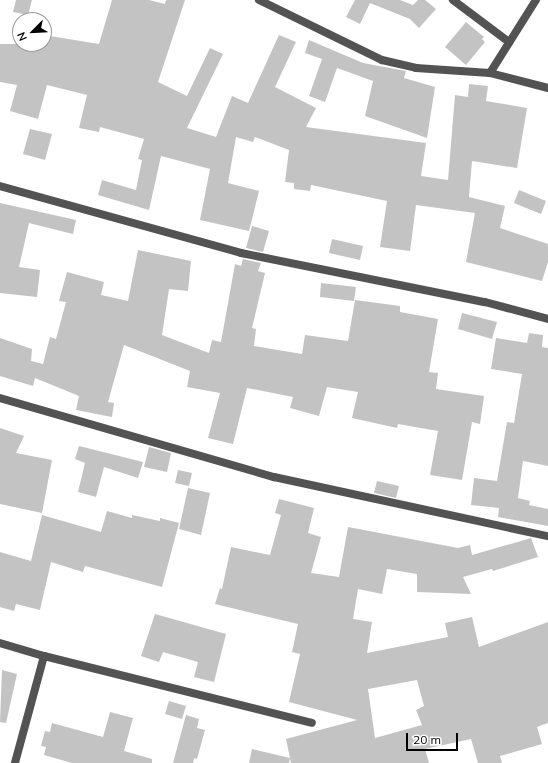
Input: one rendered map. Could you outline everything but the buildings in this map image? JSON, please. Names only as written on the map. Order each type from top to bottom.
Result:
[{"type":"street","points":[[259,0],[382,60],[416,68],[490,73],[548,88]]},
{"type":"street","points":[[453,0],[509,42]]},
{"type":"street","points":[[490,73],[536,0]]},
{"type":"street","points":[[0,186],[241,254],[485,302],[548,319]]},
{"type":"street","points":[[0,398],[274,477],[522,533],[548,536]]},
{"type":"street","points":[[0,643],[44,656],[312,723]]},
{"type":"street","points":[[15,763],[44,656]]}]
